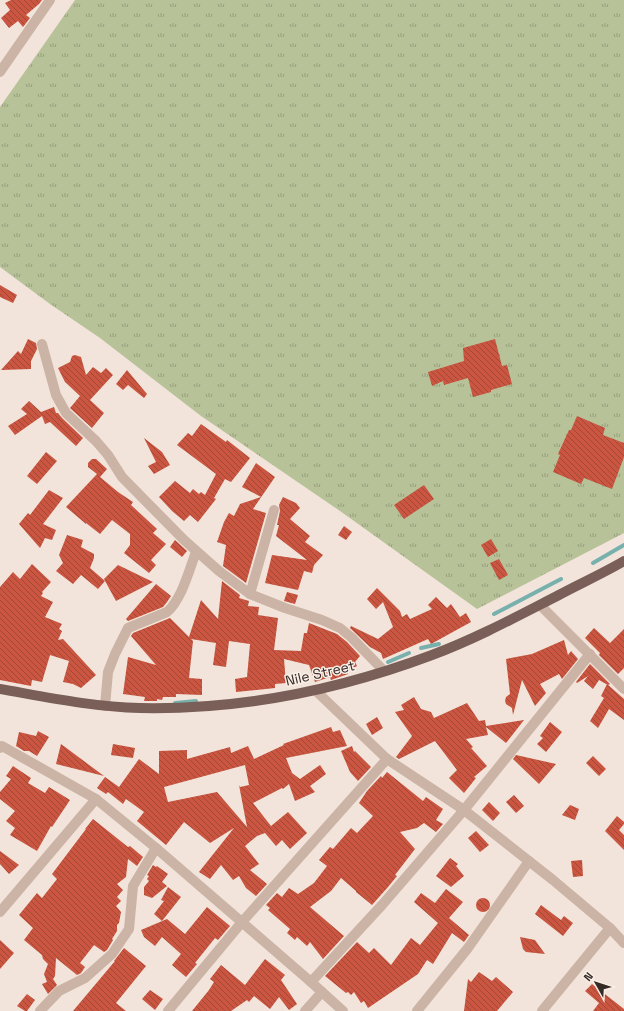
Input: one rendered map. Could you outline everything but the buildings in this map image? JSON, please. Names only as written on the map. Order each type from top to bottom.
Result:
[{"type":"main road","name":"Nile Street","points":[[0,689],[41,697],[105,706],[139,708],[211,706],[249,702],[315,690],[358,680],[432,655],[479,636],[624,561]]},
{"type":"street","points":[[0,72],[50,0]]},
{"type":"street","points":[[42,344],[56,395],[66,412],[96,441],[108,455],[122,477],[196,552],[250,594],[340,628],[351,637],[384,671]]},
{"type":"street","points":[[250,594],[274,510]]},
{"type":"street","points":[[105,706],[108,672],[128,628],[167,612],[171,608],[182,587],[196,552]]},
{"type":"street","points":[[540,605],[624,689]]},
{"type":"street","points":[[311,982],[382,905],[464,810],[590,654]]},
{"type":"street","points":[[315,690],[387,759],[464,810],[610,928],[624,943]]},
{"type":"street","points":[[0,748],[2,746],[96,799],[156,848],[343,1011]]},
{"type":"street","points":[[168,1011],[242,922],[387,759]]},
{"type":"street","points":[[0,912],[96,799]]},
{"type":"street","points":[[40,1011],[58,991],[85,978],[112,954],[129,929],[133,886],[156,848]]},
{"type":"street","points":[[417,1011],[468,948],[529,861]]},
{"type":"street","points":[[542,1011],[610,928]]},
{"type":"street","points":[[305,1011],[322,992]]},
{"type":"green space","points":[[75,0],[624,0],[624,533],[477,609],[340,511],[201,416],[100,338],[50,304],[0,267],[0,107]]},
{"type":"waterway","points":[[593,563],[624,545]]},
{"type":"waterway","points":[[494,614],[561,579]]},
{"type":"waterway","points":[[421,648],[439,644]]},
{"type":"waterway","points":[[388,662],[409,653]]},
{"type":"waterway","points":[[175,703],[196,701]]}]
